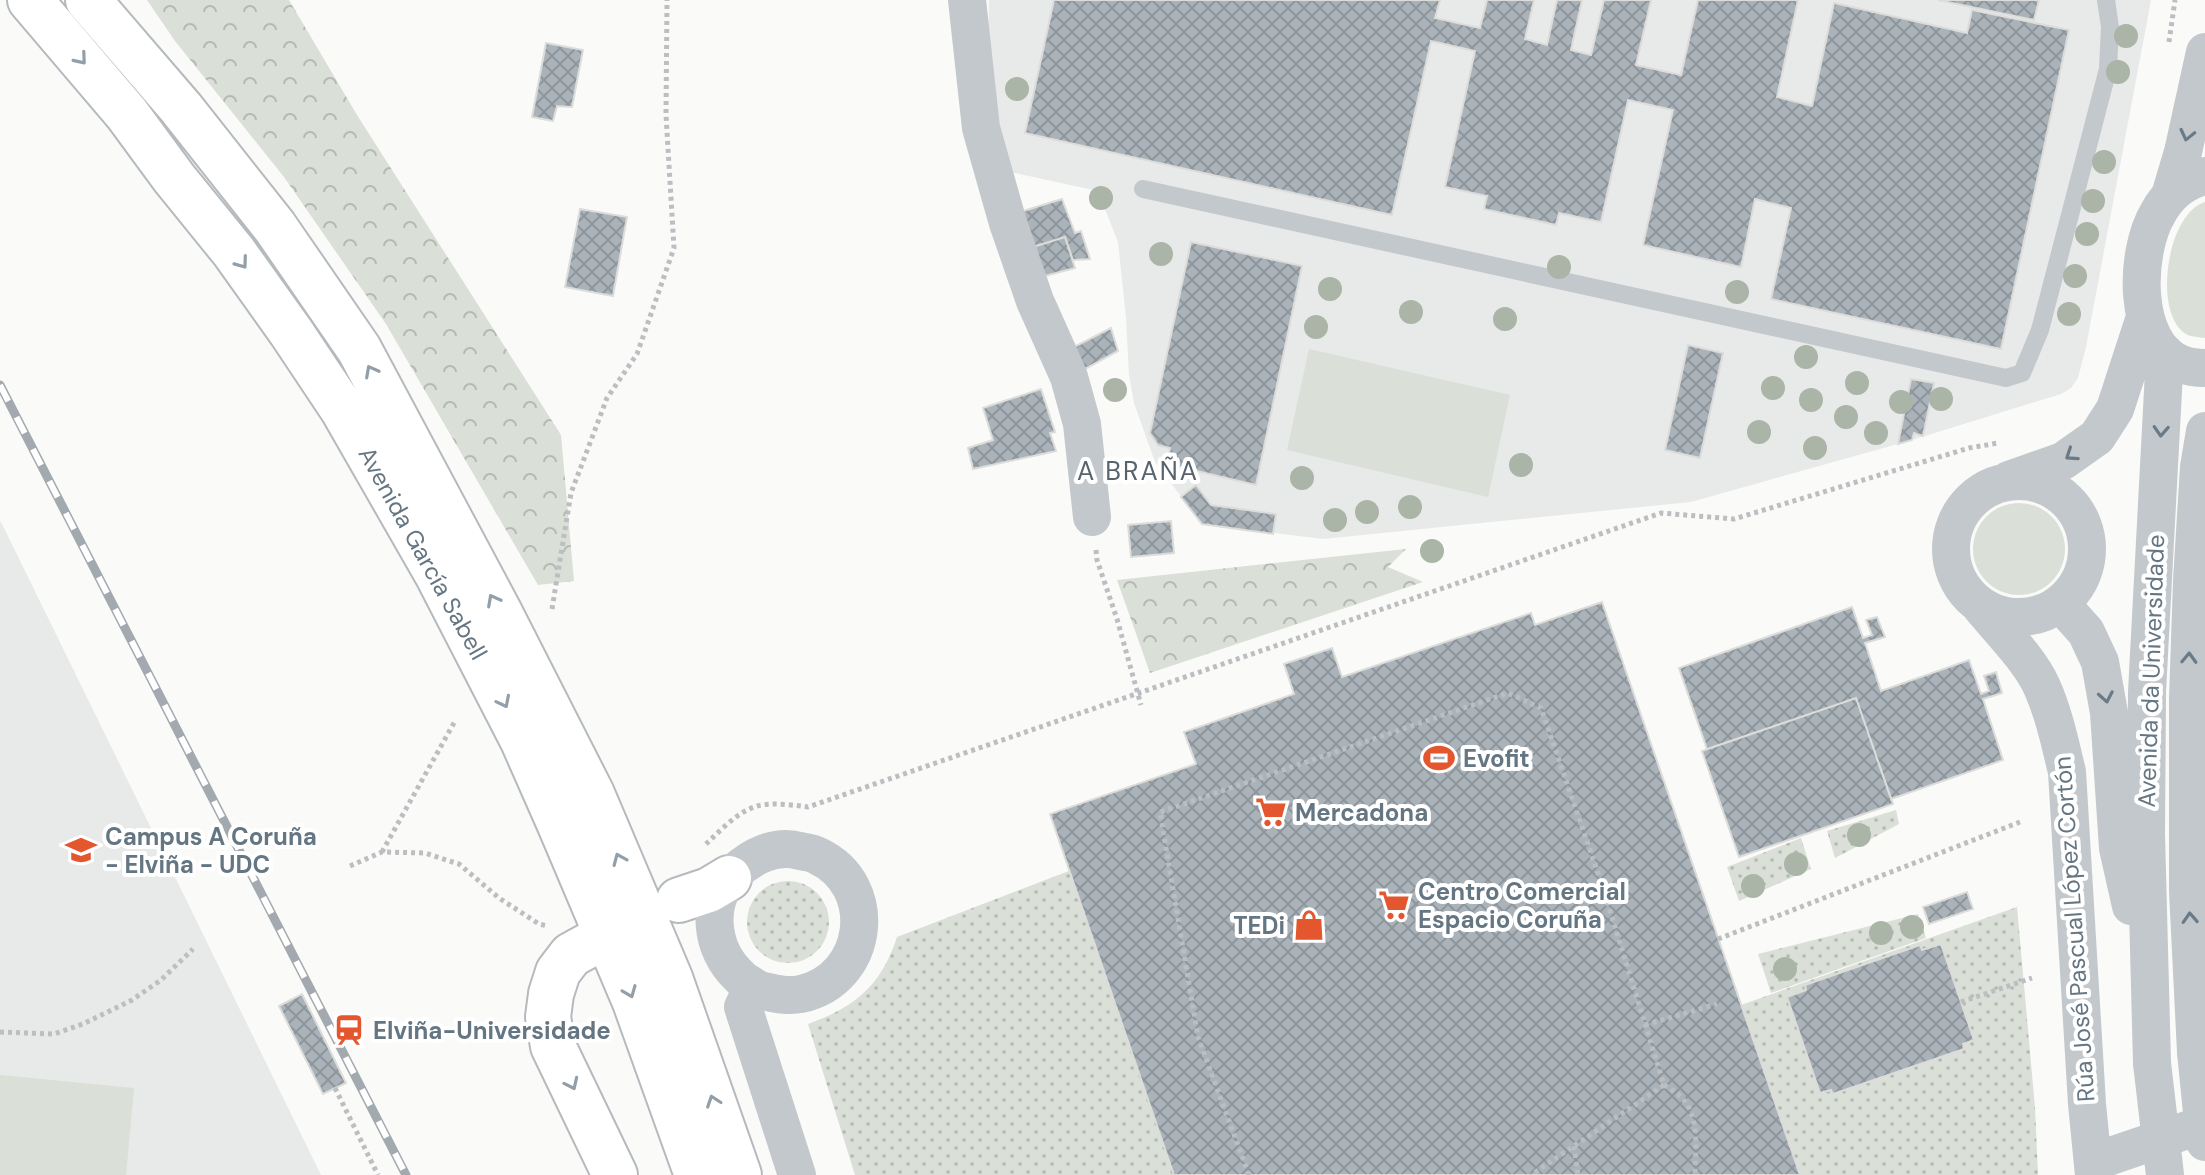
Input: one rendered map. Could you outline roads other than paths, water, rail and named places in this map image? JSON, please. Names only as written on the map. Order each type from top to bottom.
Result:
[{"type":"main road","name":"Avenida García Sabell","points":[[30,0],[127,114],[234,252],[343,410],[423,548],[523,741],[560,825],[635,1002],[697,1175]]},
{"type":"main road","name":"Avenida García Sabell","points":[[88,0],[181,108],[275,227],[359,349],[500,613],[592,794],[670,978],[739,1175]]},
{"type":"main road","points":[[679,900],[709,890],[715,863]]},
{"type":"main road","points":[[591,944],[571,955],[558,972],[548,1017],[553,1046],[615,1175]]},
{"type":"street","points":[[967,0],[981,128],[1012,236],[1035,301],[1069,377],[1082,424],[1092,517]]},
{"type":"street","points":[[2170,196],[2205,52]]},
{"type":"street","points":[[2205,176],[2190,179],[2170,196],[2158,212],[2148,233],[2142,281],[2145,317],[2152,336],[2165,353],[2178,363],[2205,368]]},
{"type":"street","name":"Rúa José Pascual López Cortón","points":[[2094,1168],[2087,1104],[2067,772],[2057,727],[2041,685],[2013,644],[1964,592],[1953,571],[1950,548],[1954,526],[1965,505],[1982,491],[2063,461],[2097,437],[2115,409],[2145,317]]},
{"type":"street","name":"Avenida da Universidade","points":[[2165,353],[2147,692],[2146,834],[2152,1063],[2165,1175]]},
{"type":"street","name":"Avenida da Universidade","points":[[2205,431],[2199,467],[2192,581],[2188,699],[2188,891],[2196,1052],[2205,1142]]},
{"type":"street","points":[[1981,607],[2000,616],[2021,618],[2051,609],[2076,587],[2086,566],[2087,543],[2081,520],[2068,502],[2049,488],[2027,481],[2004,482]]},
{"type":"street","name":"Rúa José Pascual López Cortón","points":[[2041,685],[2051,609]]},
{"type":"street","name":"Avenida da Universidade","points":[[2051,609],[2086,632],[2100,662],[2109,713],[2118,848],[2150,989]]},
{"type":"street","points":[[794,849],[818,856],[838,870],[858,904],[860,924],[857,944],[848,962],[835,977],[818,988],[799,994],[778,995],[759,990],[740,978],[726,961],[717,941],[714,919],[718,898],[715,863],[746,861],[769,851],[794,849]]},
{"type":"street","points":[[759,990],[748,997],[743,1007],[797,1175]]},
{"type":"street","points":[[2094,1168],[2205,1124]]},
{"type":"lane","points":[[1143,189],[2006,378],[2022,373],[2040,330],[2108,69],[2110,27],[2106,0]]},
{"type":"railway","points":[[0,385],[406,1175]]},
{"type":"place","name":"Evofit","points":[[1439,758]]},
{"type":"place","name":"Mercadona","points":[[1271,812]]},
{"type":"place","name":"Campus A Coruña - Elviña - UDC","points":[[81,850]]},
{"type":"place","name":"Centro Comercial Espacio Coruña","points":[[1394,905]]},
{"type":"place","name":"TEDi","points":[[1309,925]]},
{"type":"place","name":"Elviña-Universidade","points":[[349,1030]]},
{"type":"district","name":"A BRAÑA","points":[[1138,471]]}]
